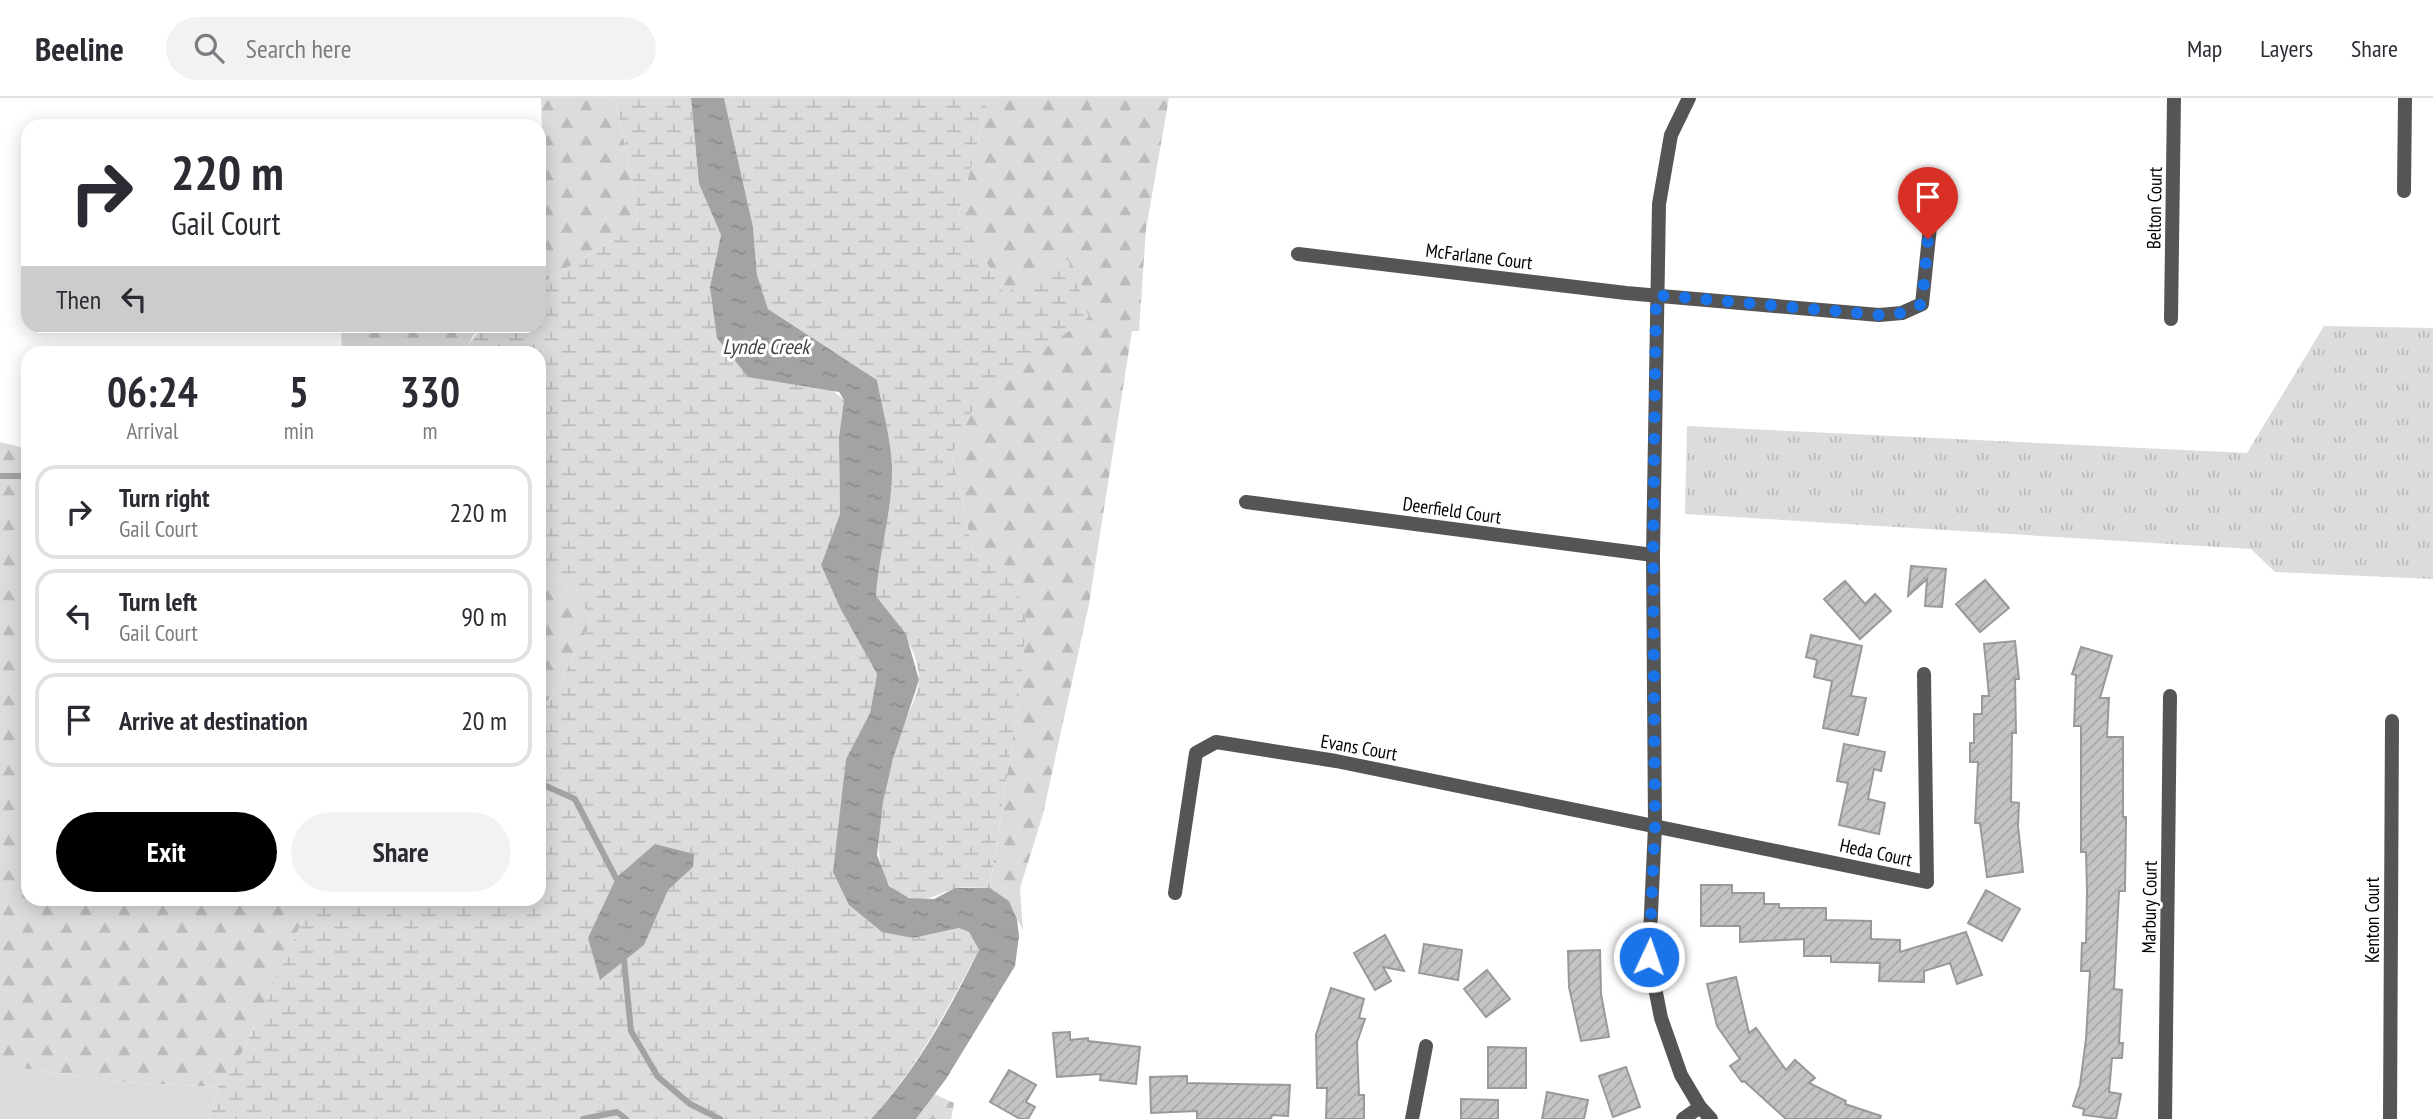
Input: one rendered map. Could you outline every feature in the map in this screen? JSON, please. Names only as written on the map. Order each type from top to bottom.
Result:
[{"type":"street","points":[[1689,98],[1671,135],[1662,185],[1656,295],[1653,555],[1655,826],[1649,957],[1661,1018],[1681,1075],[1700,1107],[1711,1119]]},
{"type":"street","name":"Belton Court","points":[[2171,319],[2174,98]]},
{"type":"street","points":[[2404,191],[2405,98]]},
{"type":"street","name":"McFarlane Court","points":[[1298,254],[1656,295],[1879,315],[1902,313],[1922,304],[1931,217]]},
{"type":"street","name":"Deerfield Court","points":[[1246,502],[1653,555]]},
{"type":"street","name":"Heda Court","points":[[1655,826],[1927,882],[1924,674]]},
{"type":"street","name":"Marbury Court","points":[[2165,1119],[2170,696]]},
{"type":"street","name":"Kenton Court","points":[[2390,1119],[2392,721]]},
{"type":"street","name":"Evans Court","points":[[1175,893],[1196,753],[1216,743],[1336,761],[1655,826]]},
{"type":"street","points":[[1412,1119],[1426,1046]]},
{"type":"street","points":[[1683,1119],[1700,1107]]},
{"type":"green space","points":[[541,98],[615,98],[634,188],[638,225],[546,281],[546,119],[542,119]]},
{"type":"green space","points":[[615,98],[691,98],[699,184],[721,235],[710,287],[844,400],[839,437],[840,514],[821,565],[840,608],[877,674],[870,713],[846,759],[834,873],[913,938],[959,928],[969,932],[979,950],[917,1059],[871,1119],[209,1119],[218,1087],[243,1051],[309,906],[546,906],[546,702],[557,690],[591,620],[575,589],[546,574],[546,346],[468,346],[479,333],[546,333],[546,281],[638,225],[634,188]]},
{"type":"green space","points":[[724,98],[989,98],[959,213],[1004,294],[1068,259],[1089,317],[1010,373],[975,405],[952,455],[973,552],[1013,577],[1026,620],[1021,682],[990,888],[958,888],[931,897],[912,898],[893,889],[882,872],[880,822],[885,794],[898,743],[919,685],[918,668],[910,645],[898,624],[876,596],[892,483],[886,423],[877,380],[768,309],[757,275],[753,227]]},
{"type":"green space","points":[[989,98],[1169,98],[1146,229],[1139,331],[1132,331],[1089,604],[1043,814],[1020,888],[1023,931],[1009,901],[990,888],[1021,682],[1013,577],[973,552],[952,455],[975,405],[1010,373],[1004,294],[959,213]]},
{"type":"green space","points":[[2324,326],[2433,328],[2433,579],[2275,572],[2251,549],[1685,514],[1687,426],[2247,453]]},
{"type":"green space","points":[[341,333],[476,333],[468,346],[342,346]]},
{"type":"green space","points":[[0,442],[21,447],[21,906],[309,906],[243,1051],[218,1087],[121,1082],[0,1065]]},
{"type":"green space","points":[[546,574],[575,589],[591,620],[557,690],[546,702]]},
{"type":"green space","points":[[0,1065],[121,1082],[218,1087],[209,1119],[0,1119]]},
{"type":"green space","points":[[934,1094],[954,1103],[951,1119],[916,1119]]},
{"type":"water","name":"Lynde Creek","points":[[691,98],[724,98],[753,227],[757,275],[768,309],[877,380],[888,434],[892,482],[876,596],[906,634],[919,680],[893,759],[883,802],[877,855],[889,886],[909,898],[934,899],[955,888],[990,888],[1009,901],[1017,919],[1019,936],[1015,966],[946,1079],[916,1119],[871,1119],[917,1060],[944,1017],[979,950],[969,932],[959,928],[913,938],[882,932],[849,905],[833,872],[846,759],[870,713],[877,674],[840,608],[821,565],[840,514],[839,437],[844,400],[839,392],[748,377],[717,338],[710,287],[721,235],[699,184]]},
{"type":"water","points":[[655,844],[694,854],[693,867],[668,890],[644,945],[600,980],[588,938],[616,878]]},
{"type":"building","points":[[1911,566],[1946,569],[1942,607],[1925,606],[1927,579],[1908,596]]},
{"type":"building","points":[[1985,580],[2009,608],[1980,632],[1956,604]]},
{"type":"building","points":[[1845,581],[1865,604],[1875,594],[1891,611],[1860,639],[1824,599]]},
{"type":"building","points":[[1811,635],[1862,646],[1851,696],[1866,698],[1858,735],[1823,728],[1832,681],[1814,677],[1817,660],[1806,657]]},
{"type":"building","points":[[2015,641],[2019,679],[2015,679],[2016,733],[2012,733],[2011,802],[2019,803],[2018,826],[2023,872],[1987,877],[1980,823],[1975,823],[1978,762],[1970,762],[1970,743],[1974,743],[1974,714],[1982,714],[1982,696],[1989,696],[1984,644]]},
{"type":"building","points":[[2081,647],[2112,656],[2100,698],[2109,698],[2107,737],[2123,737],[2125,891],[2119,891],[2114,989],[2122,990],[2119,1043],[2123,1043],[2122,1058],[2112,1058],[2109,1092],[2121,1094],[2116,1119],[2083,1115],[2084,1109],[2073,1106],[2080,1085],[2086,1039],[2090,971],[2081,971],[2082,943],[2086,943],[2086,852],[2081,852],[2081,726],[2074,726],[2076,675],[2072,674]]},
{"type":"building","points":[[1844,744],[1885,752],[1881,771],[1874,769],[1868,799],[1885,803],[1879,834],[1839,825],[1848,783],[1837,781]]},
{"type":"building","points":[[1701,885],[1732,885],[1732,893],[1764,893],[1764,904],[1779,904],[1779,908],[1826,908],[1826,920],[1871,921],[1871,939],[1900,940],[1900,952],[1966,932],[1982,975],[1957,984],[1950,963],[1924,971],[1924,982],[1879,981],[1880,963],[1831,962],[1831,956],[1804,956],[1804,939],[1740,942],[1740,926],[1701,926]]},
{"type":"building","points":[[1986,890],[2020,909],[2002,941],[1968,923]]},
{"type":"building","points":[[1385,935],[1404,971],[1383,967],[1391,981],[1375,990],[1354,953]]},
{"type":"building","points":[[1424,944],[1462,950],[1458,980],[1419,973]]},
{"type":"building","points":[[1600,950],[1601,994],[1609,1037],[1581,1041],[1569,987],[1568,951]]},
{"type":"building","points":[[1487,970],[1510,999],[1486,1017],[1464,989]]},
{"type":"building","points":[[1736,977],[1749,1033],[1756,1028],[1786,1070],[1795,1060],[1815,1078],[1809,1083],[1846,1101],[1845,1104],[1881,1116],[1880,1119],[1786,1119],[1742,1082],[1730,1066],[1740,1059],[1717,1026],[1707,984]]},
{"type":"building","points":[[1331,988],[1364,999],[1359,1018],[1365,1019],[1357,1042],[1359,1095],[1364,1095],[1364,1119],[1326,1119],[1327,1088],[1317,1088],[1316,1035]]},
{"type":"building","points":[[1070,1032],[1070,1040],[1088,1038],[1088,1041],[1140,1047],[1136,1084],[1100,1080],[1101,1074],[1057,1077],[1053,1033]]},
{"type":"building","points":[[1488,1047],[1526,1048],[1526,1088],[1488,1088]]},
{"type":"building","points":[[1626,1067],[1640,1107],[1613,1117],[1599,1076]]},
{"type":"building","points":[[1009,1070],[1036,1085],[1026,1102],[1035,1107],[1028,1119],[1020,1119],[990,1102]]},
{"type":"building","points":[[1187,1076],[1187,1083],[1290,1085],[1288,1116],[1272,1115],[1271,1119],[1197,1119],[1197,1111],[1151,1113],[1150,1077]]},
{"type":"building","points":[[1547,1092],[1588,1100],[1584,1119],[1542,1119]]},
{"type":"building","points":[[1461,1099],[1498,1100],[1498,1119],[1461,1119]]},
{"type":"waterway","points":[[0,476],[21,476]]},
{"type":"waterway","points":[[546,786],[575,799],[616,878]]},
{"type":"waterway","points":[[624,960],[631,1031],[658,1077],[690,1104],[720,1119]]},
{"type":"waterway","points":[[583,1119],[617,1112],[626,1119]]},
{"type":"route","points":[[1649,957],[1655,826],[1653,555],[1656,295],[1879,315],[1902,313],[1922,304],[1928,239]]}]
